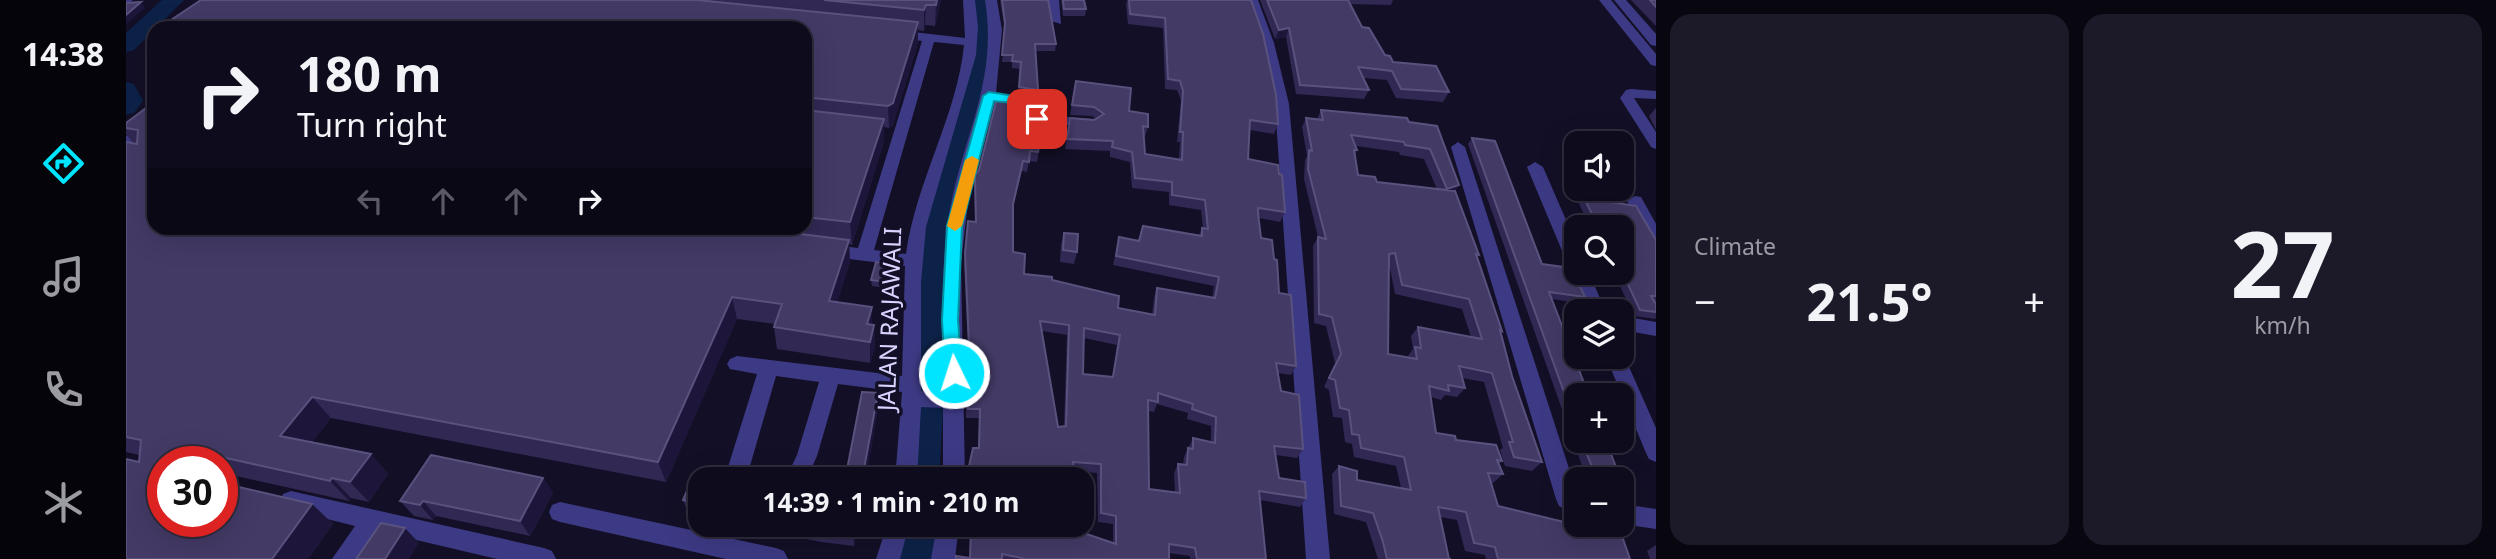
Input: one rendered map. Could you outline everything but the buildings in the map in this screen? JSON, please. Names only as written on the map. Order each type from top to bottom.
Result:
[{"type":"street","name":"JALAN RAJAWALI","points":[[908,467],[917,395],[914,261],[925,197],[954,115],[969,42],[969,0]]},
{"type":"street","points":[[954,467],[950,320],[955,226],[989,96],[996,30],[991,0]]},
{"type":"street","points":[[1053,0],[1057,21]]},
{"type":"street","points":[[1252,0],[1268,43],[1282,104],[1318,559]]},
{"type":"street","points":[[1605,0],[1656,62]]},
{"type":"street","points":[[1620,0],[1656,42]]},
{"type":"street","points":[[888,33],[969,42]]},
{"type":"street","points":[[864,255],[895,135],[929,37]]},
{"type":"street","points":[[1655,142],[1627,98],[1631,93],[1656,95]]},
{"type":"street","points":[[989,96],[1016,100],[1043,121],[1093,123]]},
{"type":"street","points":[[128,152],[147,129]]},
{"type":"street","points":[[1458,147],[1564,489]]},
{"type":"street","points":[[1535,167],[1564,235]]},
{"type":"street","points":[[1635,201],[1656,238]]},
{"type":"street","points":[[810,248],[914,261]]},
{"type":"street","points":[[1634,325],[1656,329]]},
{"type":"street","points":[[737,365],[830,376],[952,400]]},
{"type":"street","points":[[739,467],[768,369]]},
{"type":"street","points":[[1621,369],[1656,453]]},
{"type":"street","points":[[802,467],[830,376]]},
{"type":"street","points":[[272,497],[544,559]]},
{"type":"street","points":[[560,512],[776,559]]},
{"type":"street","points":[[1634,516],[1656,519]]},
{"type":"street","points":[[344,559],[373,520]]},
{"type":"street","points":[[888,559],[894,537]]},
{"type":"street","points":[[943,559],[946,537]]},
{"type":"waterway","points":[[152,21],[174,0]]},
{"type":"waterway","points":[[922,467],[931,342],[932,234],[982,52],[976,0]]},
{"type":"waterway","points":[[126,45],[147,25]]},
{"type":"waterway","points":[[126,89],[131,101],[126,108]]},
{"type":"waterway","points":[[914,559],[917,537]]},
{"type":"slow traffic","points":[[955,226],[961,194],[972,160]]},
{"type":"route","points":[[954,373],[950,320],[955,226],[961,194],[981,134],[989,96],[1016,100],[1025,105],[1037,119]]}]
